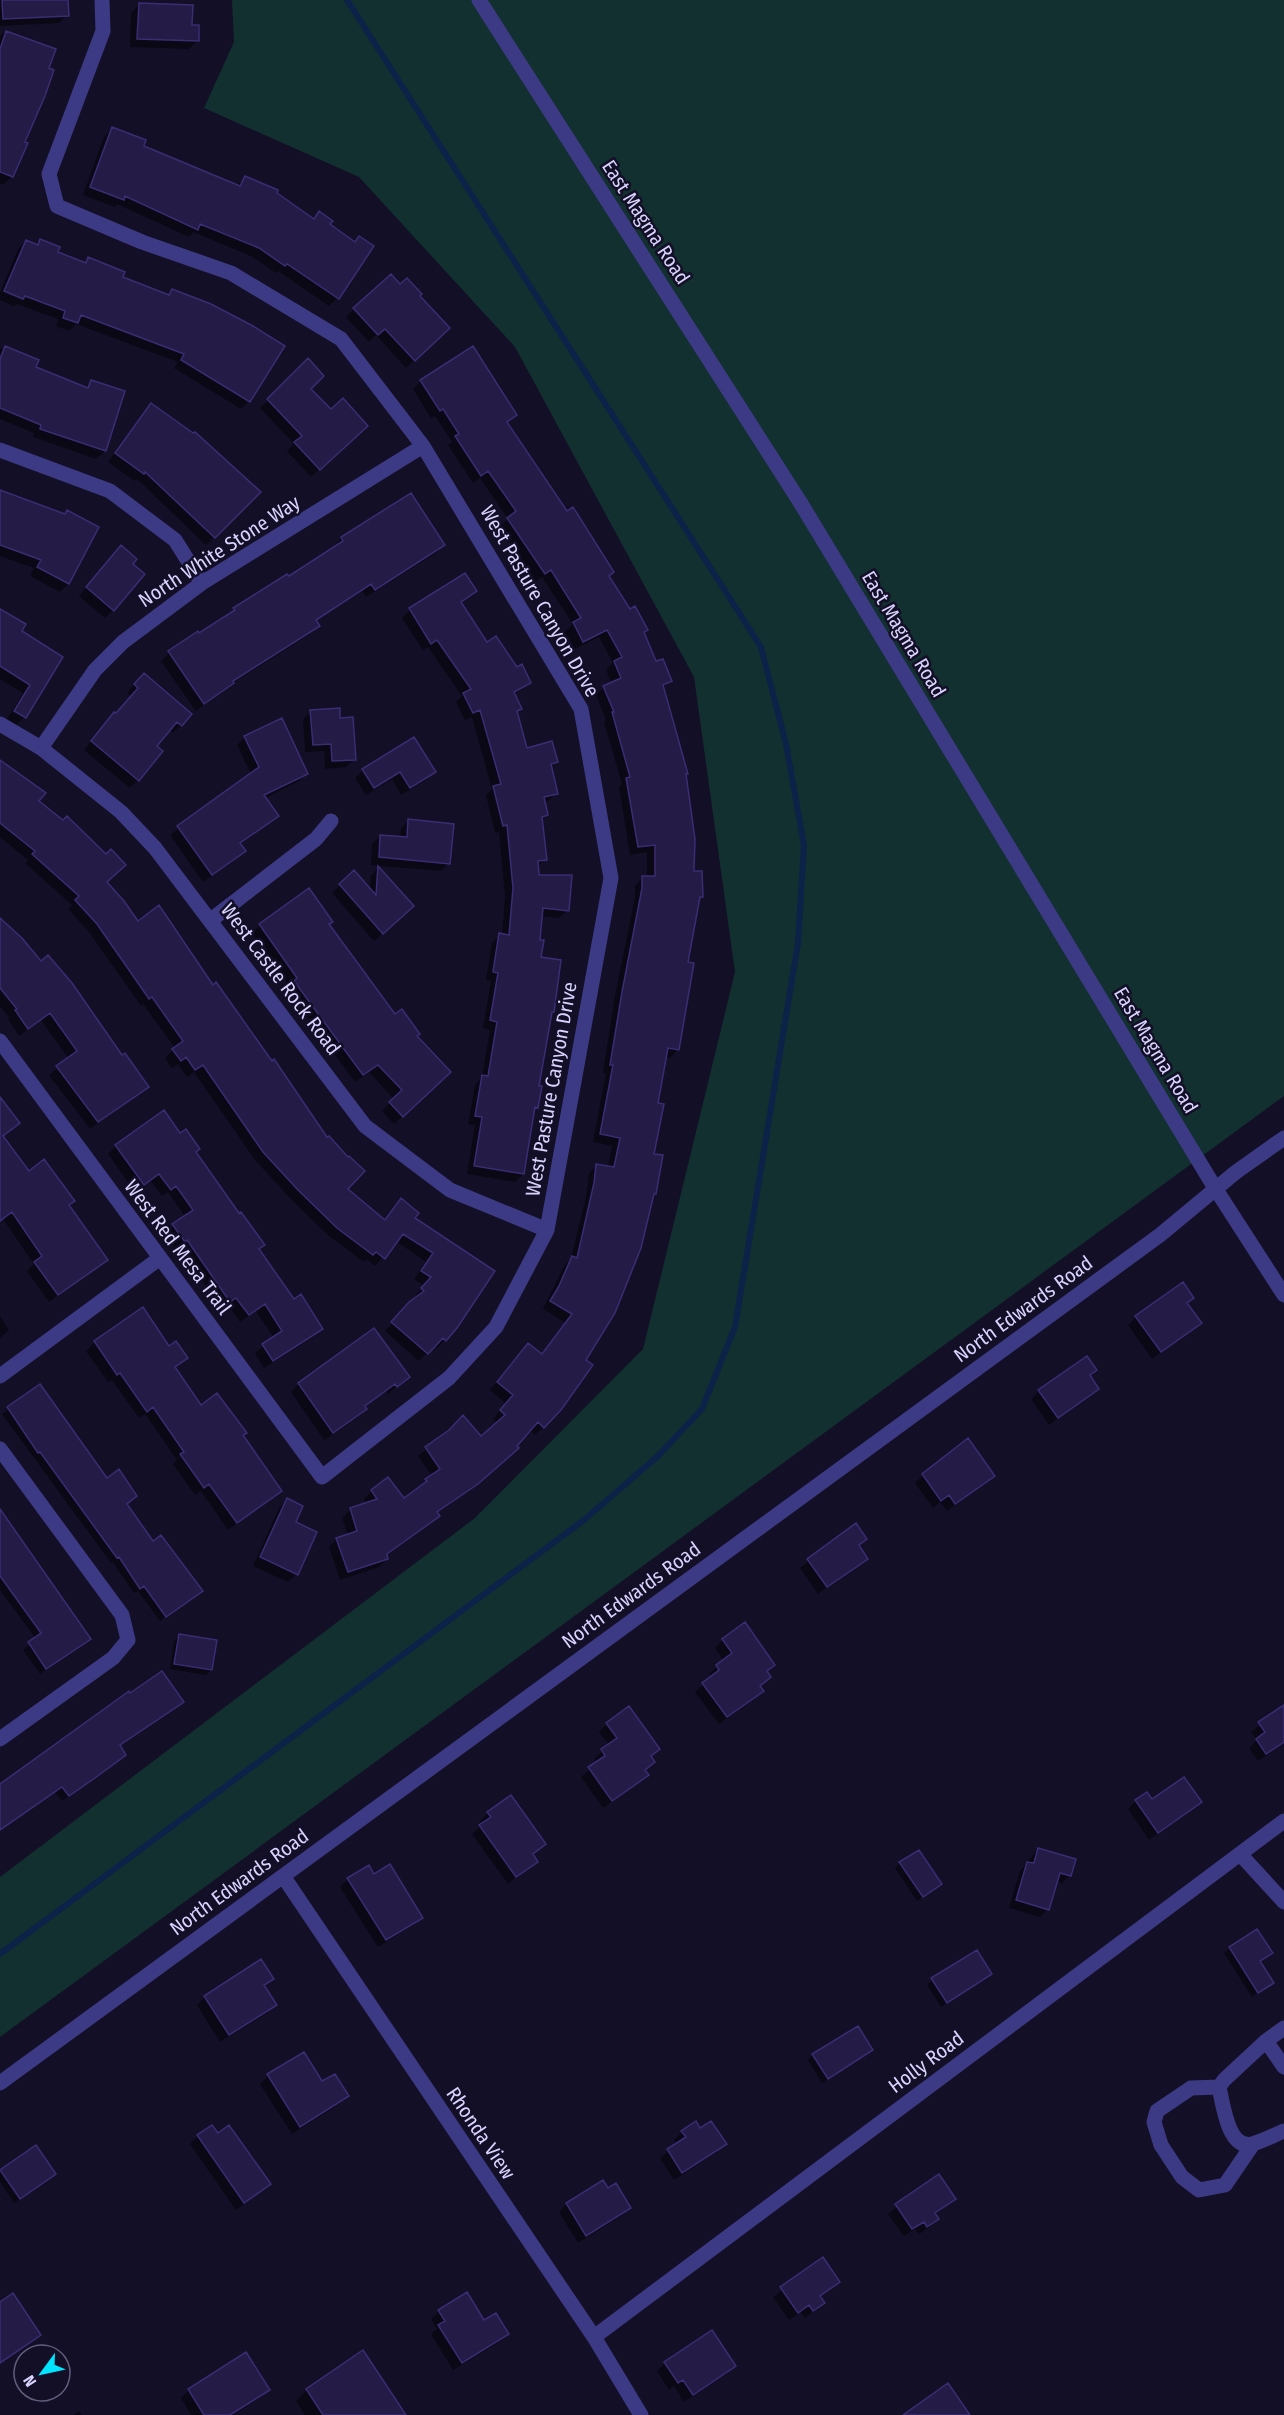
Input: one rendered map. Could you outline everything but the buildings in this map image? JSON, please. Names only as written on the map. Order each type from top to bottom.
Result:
[{"type":"street","name":"West Pasture Canyon Drive","points":[[102,0],[102,31],[49,174],[57,206],[142,242],[231,273],[341,339],[423,446],[580,709],[611,878],[547,1230],[496,1327],[449,1378],[322,1477]]},
{"type":"street","name":"East Magma Road","points":[[479,0],[800,502],[1215,1188],[1284,1295]]},
{"type":"street","name":"North White Stone Way","points":[[41,748],[95,670],[123,642],[202,583],[423,446]]},
{"type":"street","points":[[0,450],[110,491],[175,540],[202,583]]},
{"type":"street","name":"West Castle Rock Road","points":[[0,724],[41,748],[121,812],[155,848],[365,1126],[450,1190],[547,1230]]},
{"type":"street","points":[[211,920],[316,839],[331,821]]},
{"type":"street","name":"West Red Mesa Trail","points":[[0,1041],[322,1477]]},
{"type":"street","name":"North Edwards Road","points":[[0,2083],[1160,1235],[1215,1188],[1284,1138]]},
{"type":"street","points":[[0,1376],[160,1258]]},
{"type":"street","points":[[0,1449],[122,1615],[128,1640],[113,1658],[0,1739]]},
{"type":"street","name":"Holly Road","points":[[594,2337],[1284,1821]]},
{"type":"street","points":[[1240,1854],[1284,1902]]},
{"type":"street","name":"Rhonda View","points":[[283,1876],[594,2337],[641,2415]]},
{"type":"street","points":[[1284,2028],[1266,2041],[1219,2087],[1231,2134],[1246,2145],[1284,2131]]},
{"type":"street","points":[[1266,2041],[1284,2067]]},
{"type":"street","points":[[1219,2087],[1191,2088],[1158,2111],[1154,2122],[1161,2145],[1182,2177],[1199,2190],[1225,2185],[1253,2144]]},
{"type":"green space","points":[[232,0],[1284,0],[1284,1096],[0,2037],[0,1877],[475,1518],[643,1349],[735,972],[694,677],[515,347],[359,177],[204,108],[234,42]]},
{"type":"waterway","points":[[0,1954],[584,1520],[658,1456],[702,1409],[735,1327],[798,943],[804,845],[786,744],[761,647],[347,0]]}]
